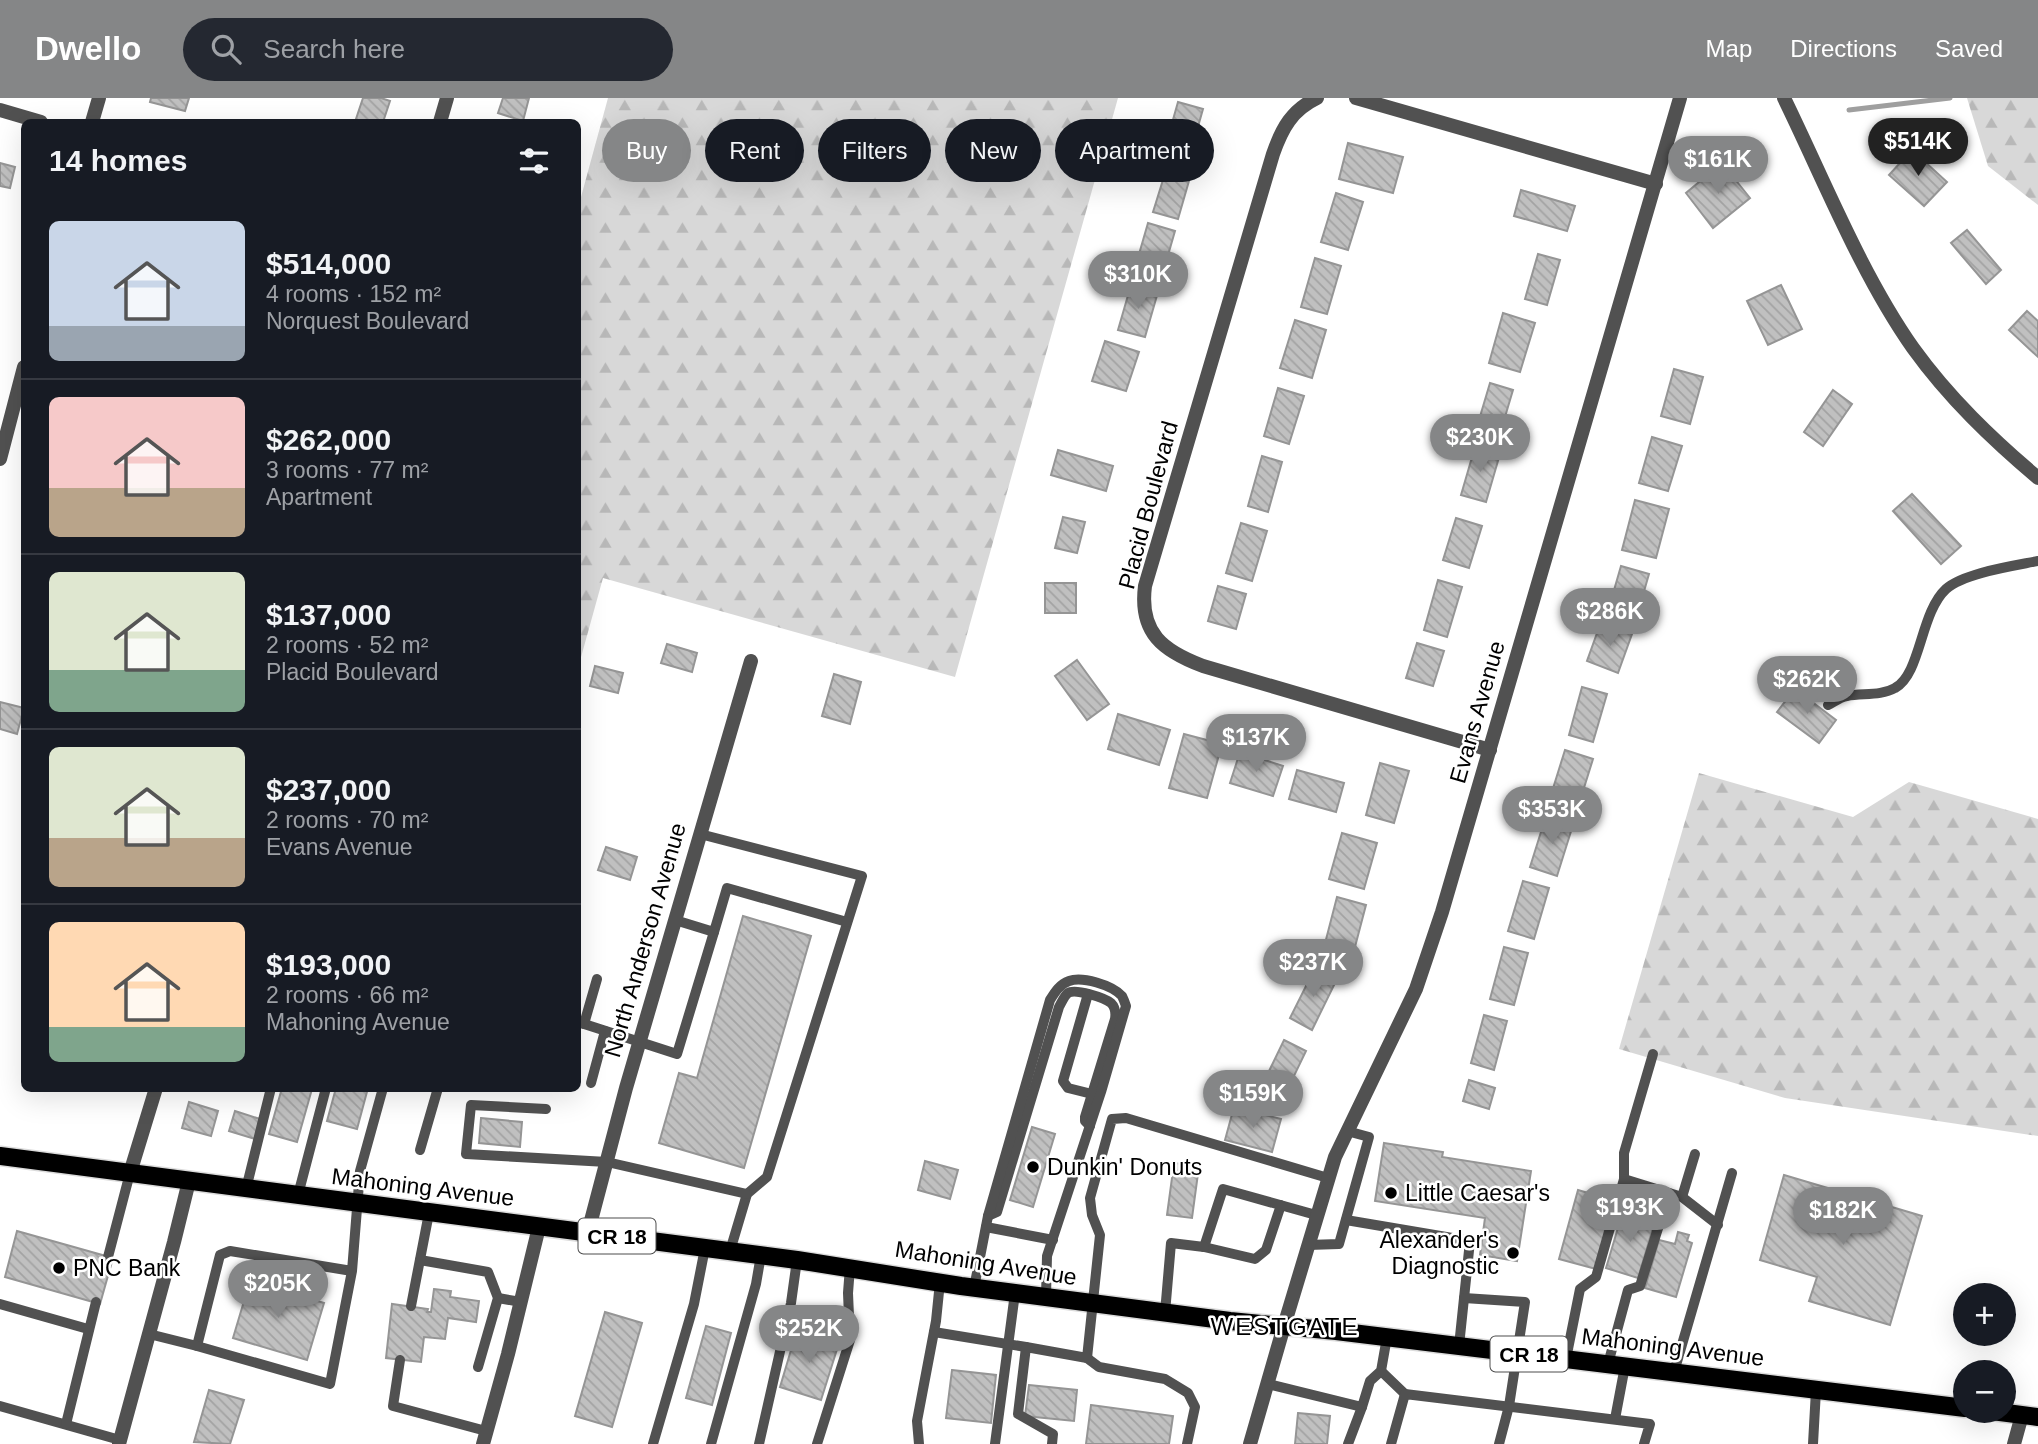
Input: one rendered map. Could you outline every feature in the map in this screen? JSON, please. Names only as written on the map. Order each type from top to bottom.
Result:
[{"type":"main road","name":"Mahoning Avenue","points":[[0,1156],[761,1255],[974,1288],[1165,1313],[1387,1337],[1953,1407]]},
{"type":"street","points":[[93,119],[99,98]]},
{"type":"street","points":[[441,119],[447,98]]},
{"type":"street","name":"Placid Boulevard","points":[[1317,98],[1303,105],[1291,116],[1280,133],[1273,154],[1145,586],[1145,615],[1153,634],[1177,656],[1490,750]]},
{"type":"street","points":[[1356,98],[1656,184]]},
{"type":"street","name":"Evans Avenue","points":[[1250,1444],[1328,1178],[1347,1131],[1416,989],[1490,750],[1680,98]]},
{"type":"street","points":[[1784,98],[1870,277],[1908,340],[1951,397],[1994,441],[2038,478]]},
{"type":"street","points":[[0,110],[31,119]]},
{"type":"street","points":[[0,459],[21,378]]},
{"type":"street","name":"North Anderson Avenue","points":[[589,1232],[639,1041],[751,661]]},
{"type":"street","points":[[130,1173],[155,1092]]},
{"type":"street","points":[[119,1442],[189,1181]]},
{"type":"street","points":[[485,1438],[539,1227]]},
{"type":"street","points":[[2014,1444],[2030,1416]]},
{"type":"lane","points":[[1828,705],[1844,696],[1895,688],[1908,673],[1932,607],[1946,589],[1966,576],[2038,561]]},
{"type":"lane","points":[[700,834],[862,876],[767,1177],[747,1194],[730,1251]]},
{"type":"lane","points":[[597,979],[581,1023],[677,1054],[727,888],[848,922]]},
{"type":"lane","points":[[675,920],[714,932]]},
{"type":"lane","points":[[974,1288],[988,1216],[1050,1000],[1066,981],[1079,978],[1113,989],[1123,996],[1126,1006],[1047,1256],[1045,1297]]},
{"type":"lane","points":[[988,1216],[997,1212],[1059,1007],[1073,990],[1101,997],[1116,1010],[1085,1117],[1090,1126]]},
{"type":"lane","points":[[1088,994],[1063,1081],[1068,1088],[1092,1094]]},
{"type":"lane","points":[[590,1083],[605,1031]]},
{"type":"lane","points":[[1566,1359],[1580,1289],[1596,1277],[1625,1179],[1625,1153],[1653,1054]]},
{"type":"lane","points":[[246,1189],[270,1092]]},
{"type":"lane","points":[[298,1195],[325,1092]]},
{"type":"lane","points":[[149,1334],[330,1384],[352,1271],[360,1171],[382,1092]]},
{"type":"lane","points":[[420,1150],[437,1092]]},
{"type":"lane","points":[[546,1110],[471,1105],[466,1154],[607,1162],[747,1194]]},
{"type":"lane","points":[[1087,1358],[1100,1235],[1092,1215],[1090,1198],[1112,1119],[1126,1118],[1328,1178]]},
{"type":"lane","points":[[1308,1245],[1339,1244],[1369,1137],[1347,1131]]},
{"type":"lane","points":[[1682,1197],[1695,1154]]},
{"type":"lane","points":[[108,1257],[130,1173]]},
{"type":"lane","points":[[1674,1372],[1732,1173]]},
{"type":"lane","points":[[1625,1179],[1682,1197],[1718,1225]]},
{"type":"lane","points":[[1204,1247],[1223,1189],[1316,1215]]},
{"type":"lane","points":[[1615,1419],[1617,1365],[1628,1290],[1640,1286],[1670,1193]]},
{"type":"lane","points":[[1165,1313],[1171,1243],[1204,1247],[1255,1259],[1266,1250],[1281,1205]]},
{"type":"lane","points":[[411,1306],[429,1213]]},
{"type":"lane","points":[[1346,1220],[1470,1241],[1459,1346]]},
{"type":"lane","points":[[986,1227],[1053,1240]]},
{"type":"lane","points":[[653,1444],[694,1304],[705,1248]]},
{"type":"lane","points":[[197,1346],[220,1255],[230,1251],[352,1271]]},
{"type":"lane","points":[[711,1444],[757,1284],[761,1255]]},
{"type":"lane","points":[[420,1260],[488,1272],[498,1298],[478,1367]]},
{"type":"lane","points":[[759,1444],[791,1303],[797,1260]]},
{"type":"lane","points":[[817,1444],[850,1340],[850,1267]]},
{"type":"lane","points":[[919,1444],[917,1421],[934,1332],[940,1282]]},
{"type":"lane","points":[[995,1444],[1015,1293]]},
{"type":"lane","points":[[498,1298],[521,1302]]},
{"type":"lane","points":[[1464,1298],[1525,1302],[1509,1406],[1499,1444]]},
{"type":"lane","points":[[66,1424],[96,1303]]},
{"type":"lane","points":[[0,1304],[88,1329]]},
{"type":"lane","points":[[934,1332],[1087,1358],[1098,1367],[1164,1379],[1188,1393],[1195,1407],[1187,1444]]},
{"type":"lane","points":[[1348,1444],[1370,1381],[1381,1371],[1387,1337]]},
{"type":"lane","points":[[1026,1347],[1018,1414],[1053,1434],[1052,1444]]},
{"type":"lane","points":[[400,1360],[393,1406],[485,1438]]},
{"type":"lane","points":[[1381,1371],[1405,1394],[1650,1424],[1644,1444]]},
{"type":"lane","points":[[1268,1384],[1362,1407]]},
{"type":"lane","points":[[1812,1444],[1816,1390]]},
{"type":"lane","points":[[1391,1444],[1405,1394]]},
{"type":"lane","points":[[0,1406],[119,1442]]},
{"type":"green space","points":[[608,98],[1118,98],[1112,119],[1055,119],[1055,182],[1094,182],[955,677],[603,578],[581,657],[581,197],[602,120],[602,182],[691,182],[691,119],[602,119]]},
{"type":"green space","points":[[1967,98],[2038,98],[2038,205],[1988,166]]},
{"type":"green space","points":[[1699,773],[1853,817],[1909,782],[2038,819],[2038,1136],[1785,1098],[1619,1049]]},
{"type":"building","points":[[151,98],[189,98],[185,111],[150,102]]},
{"type":"building","points":[[363,98],[390,101],[384,119],[356,119]]},
{"type":"building","points":[[503,98],[529,98],[524,119],[498,113]]},
{"type":"building","points":[[1178,102],[1203,109],[1200,119],[1173,119]]},
{"type":"building","points":[[1348,143],[1403,157],[1393,193],[1339,179]]},
{"type":"building","points":[[1912,150],[1947,182],[1924,206],[1889,175]]},
{"type":"building","points":[[0,163],[15,167],[10,188],[0,186]]},
{"type":"building","points":[[1722,163],[1750,198],[1713,228],[1686,193]]},
{"type":"building","points":[[1162,182],[1189,182],[1178,219],[1153,212]]},
{"type":"building","points":[[1521,190],[1575,206],[1567,231],[1514,216]]},
{"type":"building","points":[[1336,193],[1363,202],[1348,250],[1321,242]]},
{"type":"building","points":[[1148,223],[1175,231],[1162,276],[1135,268]]},
{"type":"building","points":[[1967,230],[2001,270],[1986,284],[1951,243]]},
{"type":"building","points":[[1538,254],[1560,260],[1547,305],[1525,299]]},
{"type":"building","points":[[1315,258],[1341,266],[1327,314],[1301,307]]},
{"type":"building","points":[[1131,285],[1158,292],[1145,337],[1118,330]]},
{"type":"building","points":[[1781,285],[1802,329],[1768,345],[1747,301]]},
{"type":"building","points":[[2027,311],[2038,321],[2038,357],[2009,330]]},
{"type":"building","points":[[1503,313],[1535,323],[1520,372],[1489,363]]},
{"type":"building","points":[[1295,320],[1326,330],[1312,378],[1280,368]]},
{"type":"building","points":[[1105,341],[1139,352],[1126,391],[1092,381]]},
{"type":"building","points":[[1674,369],[1703,377],[1690,424],[1661,416]]},
{"type":"building","points":[[1490,383],[1513,390],[1499,437],[1476,430]]},
{"type":"building","points":[[1278,388],[1304,396],[1289,444],[1264,436]]},
{"type":"building","points":[[1833,390],[1852,404],[1823,446],[1804,432]]},
{"type":"building","points":[[1652,437],[1682,446],[1668,491],[1639,483]]},
{"type":"building","points":[[1475,447],[1500,454],[1486,502],[1461,495]]},
{"type":"building","points":[[1058,450],[1113,466],[1106,491],[1051,475]]},
{"type":"building","points":[[1262,456],[1282,462],[1268,512],[1248,506]]},
{"type":"building","points":[[1912,494],[1961,546],[1941,564],[1893,511]]},
{"type":"building","points":[[1635,500],[1669,509],[1656,558],[1622,550]]},
{"type":"building","points":[[1063,517],[1085,522],[1077,553],[1055,548]]},
{"type":"building","points":[[1456,518],[1482,526],[1469,568],[1443,560]]},
{"type":"building","points":[[1241,523],[1267,531],[1252,581],[1226,573]]},
{"type":"building","points":[[1621,566],[1649,574],[1636,619],[1608,611]]},
{"type":"building","points":[[1438,580],[1462,587],[1447,637],[1424,630]]},
{"type":"building","points":[[1045,583],[1076,583],[1076,613],[1045,613]]},
{"type":"building","points":[[1218,586],[1246,594],[1236,629],[1208,621]]},
{"type":"building","points":[[1601,622],[1632,634],[1618,673],[1587,661]]},
{"type":"building","points":[[1417,643],[1444,651],[1433,686],[1406,678]]},
{"type":"building","points":[[667,644],[697,653],[692,672],[661,663]]},
{"type":"building","points":[[1077,660],[1109,704],[1087,720],[1055,676]]},
{"type":"building","points":[[595,666],[623,673],[618,693],[590,686]]},
{"type":"building","points":[[834,674],[861,682],[850,724],[822,716]]},
{"type":"building","points":[[1582,687],[1607,694],[1593,742],[1569,735]]},
{"type":"building","points":[[1795,689],[1836,720],[1819,743],[1777,712]]},
{"type":"building","points":[[0,702],[21,707],[17,734],[0,729]]},
{"type":"building","points":[[1118,714],[1170,730],[1159,765],[1108,749]]},
{"type":"building","points":[[1184,734],[1222,744],[1207,798],[1169,788]]},
{"type":"building","points":[[1565,750],[1593,759],[1578,807],[1550,798]]},
{"type":"building","points":[[1240,752],[1283,766],[1273,796],[1230,783]]},
{"type":"building","points":[[1380,763],[1409,771],[1394,823],[1366,815]]},
{"type":"building","points":[[1297,770],[1344,783],[1336,812],[1289,799]]},
{"type":"building","points":[[1546,816],[1573,825],[1557,876],[1530,867]]},
{"type":"building","points":[[1342,833],[1377,843],[1364,889],[1329,879]]},
{"type":"building","points":[[606,847],[637,857],[630,880],[598,870]]},
{"type":"building","points":[[1523,881],[1549,888],[1534,939],[1508,931]]},
{"type":"building","points":[[1337,897],[1366,905],[1351,962],[1322,955]]},
{"type":"building","points":[[743,916],[811,936],[744,1168],[659,1143],[679,1073],[697,1078]]},
{"type":"building","points":[[1504,947],[1528,953],[1514,1005],[1490,999]]},
{"type":"building","points":[[1315,968],[1337,979],[1312,1030],[1290,1018]]},
{"type":"building","points":[[1484,1015],[1507,1021],[1494,1070],[1471,1063]]},
{"type":"building","points":[[1284,1040],[1306,1051],[1280,1105],[1258,1094]]},
{"type":"building","points":[[1469,1080],[1495,1088],[1489,1109],[1463,1101]]},
{"type":"building","points":[[281,1092],[311,1092],[297,1142],[269,1134]]},
{"type":"building","points":[[335,1092],[367,1092],[357,1129],[327,1121]]},
{"type":"building","points":[[189,1102],[218,1111],[211,1136],[182,1128]]},
{"type":"building","points":[[1234,1107],[1281,1119],[1272,1152],[1225,1140]]},
{"type":"building","points":[[235,1111],[260,1119],[255,1139],[229,1131]]},
{"type":"building","points":[[481,1118],[522,1122],[520,1147],[479,1143]]},
{"type":"building","name":"Dunkin' Donuts","points":[[1032,1127],[1055,1134],[1033,1207],[1010,1200]]},
{"type":"building","points":[[1384,1143],[1443,1152],[1442,1157],[1531,1171],[1517,1261],[1480,1255],[1485,1218],[1375,1201]]},
{"type":"building","points":[[925,1161],[958,1170],[950,1199],[918,1190]]},
{"type":"building","points":[[1174,1163],[1199,1166],[1192,1218],[1167,1215]]},
{"type":"building","points":[[1784,1175],[1922,1216],[1890,1325],[1809,1301],[1817,1277],[1760,1260]]},
{"type":"building","points":[[1578,1190],[1615,1201],[1596,1269],[1559,1259]]},
{"type":"building","points":[[1623,1211],[1655,1221],[1638,1278],[1606,1268]]},
{"type":"building","name":"PNC Bank","points":[[17,1231],[113,1258],[100,1304],[5,1277]]},
{"type":"building","points":[[1678,1232],[1689,1235],[1687,1241],[1692,1243],[1676,1297],[1645,1288],[1659,1240],[1675,1244]]},
{"type":"building","points":[[250,1281],[324,1303],[307,1360],[233,1338]]},
{"type":"building","points":[[434,1289],[451,1291],[450,1297],[479,1301],[476,1322],[448,1318],[445,1339],[424,1337],[421,1362],[386,1358],[392,1304],[428,1309],[427,1312],[431,1312]]},
{"type":"building","points":[[605,1312],[642,1323],[612,1427],[575,1416]]},
{"type":"building","points":[[706,1326],[731,1333],[712,1405],[686,1398]]},
{"type":"building","points":[[797,1330],[839,1343],[821,1400],[780,1387]]},
{"type":"building","points":[[952,1370],[996,1375],[991,1423],[946,1418]]},
{"type":"building","points":[[1029,1385],[1077,1390],[1074,1421],[1025,1416]]},
{"type":"building","points":[[209,1390],[244,1400],[230,1444],[194,1442]]},
{"type":"building","points":[[1091,1405],[1173,1416],[1169,1444],[1086,1444]]},
{"type":"building","points":[[1298,1413],[1330,1416],[1327,1444],[1295,1444]]},
{"type":"waterway","points":[[1849,110],[1950,98]]},
{"type":"place","name":"Dunkin' Donuts","points":[[1033,1167]]},
{"type":"place","name":"Little Caesar's","points":[[1391,1193]]},
{"type":"place","name":"Alexander's Diagnostic","points":[[1513,1253]]},
{"type":"place","name":"PNC Bank","points":[[59,1268]]},
{"type":"district","name":"WESTGATE","points":[[1285,1326]]}]
